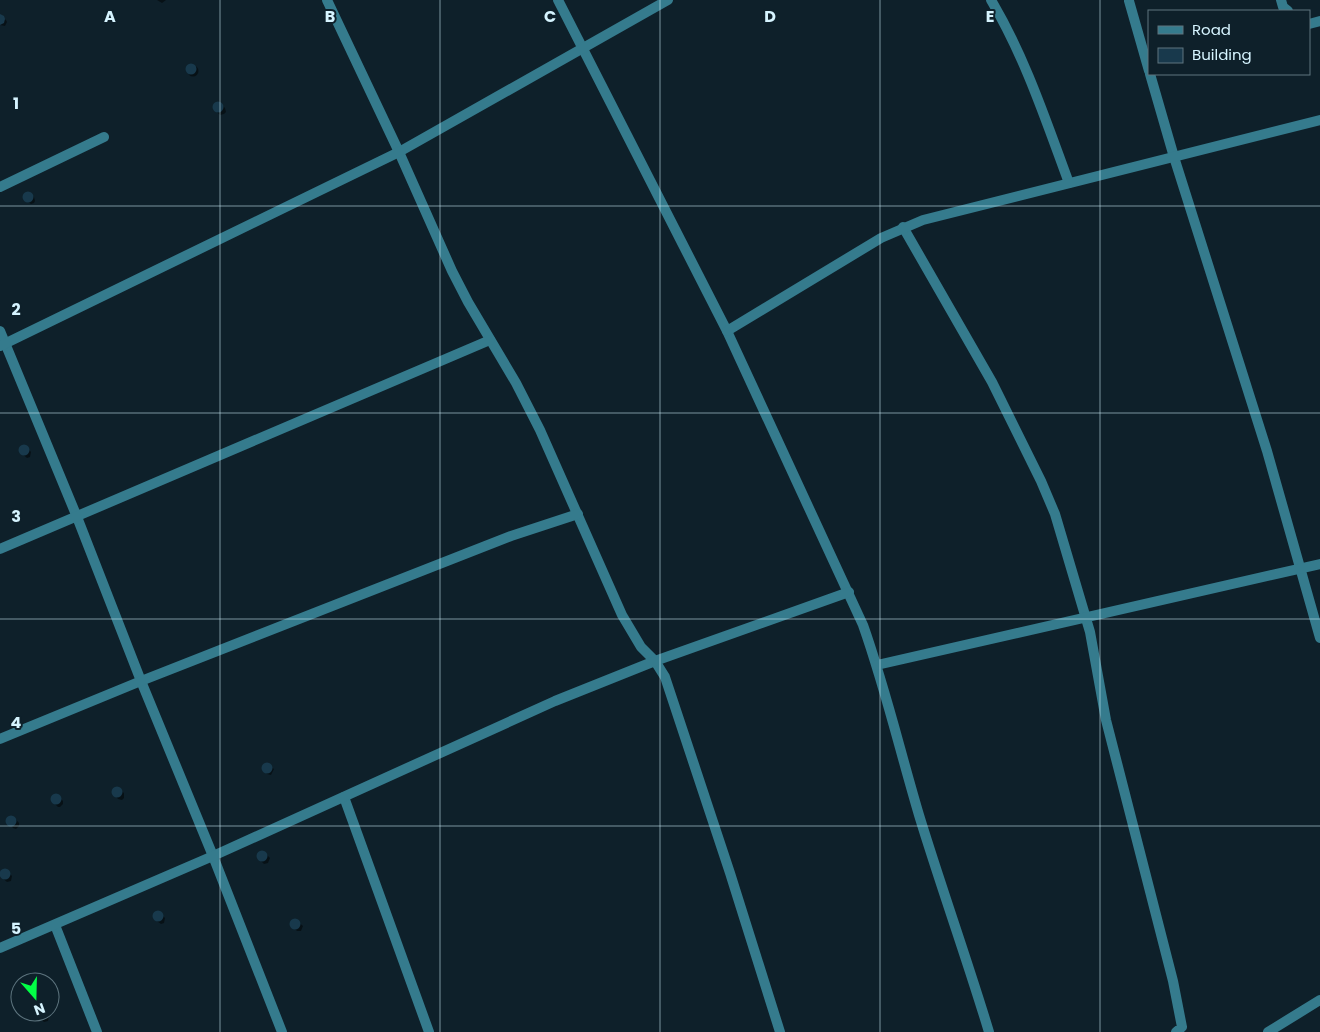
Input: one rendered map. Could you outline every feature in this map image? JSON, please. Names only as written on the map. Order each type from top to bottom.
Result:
[{"type":"street","points":[[327,0],[399,152],[452,271],[516,383],[540,430],[578,514],[610,592],[641,647],[655,662],[665,678],[730,873],[780,1032]]},
{"type":"street","points":[[558,0],[726,331],[864,625],[926,836],[989,1032]]},
{"type":"street","points":[[990,0],[1007,27],[1019,52],[1069,183]]},
{"type":"street","points":[[2,345],[399,152],[584,49],[664,1]]},
{"type":"street","points":[[1129,1],[1148,68]]},
{"type":"street","points":[[1150,75],[1267,451],[1320,638]]},
{"type":"street","points":[[726,331],[881,238],[903,227],[949,212],[1320,120]]},
{"type":"street","points":[[0,187],[104,136]]},
{"type":"street","points":[[903,227],[992,382],[1041,481],[1055,514],[1094,647],[1106,720],[1172,980],[1182,1027],[1176,1032]]},
{"type":"street","points":[[0,331],[2,345],[77,517],[282,1032]]},
{"type":"street","points":[[0,549],[490,340]]},
{"type":"street","points":[[0,739],[141,681],[511,536],[578,514]]},
{"type":"street","points":[[877,665],[1085,616],[1320,564]]},
{"type":"street","points":[[0,948],[213,856],[555,701],[655,662],[849,592]]},
{"type":"street","points":[[344,797],[428,1032]]},
{"type":"street","points":[[55,925],[97,1032]]},
{"type":"street","points":[[1268,1032],[1320,1000]]},
{"type":"building","points":[[0,14],[5,19],[4,23],[0,25]]},
{"type":"building","points":[[191,63],[197,69],[191,75],[185,69]]},
{"type":"building","points":[[218,101],[224,107],[218,113],[212,107]]},
{"type":"building","points":[[28,191],[34,197],[28,203],[22,197]]},
{"type":"building","points":[[24,444],[30,450],[24,456],[18,450]]},
{"type":"building","points":[[267,762],[273,768],[267,774],[261,768]]},
{"type":"building","points":[[117,786],[123,792],[117,798],[111,792]]},
{"type":"building","points":[[56,793],[62,799],[56,805],[50,799]]},
{"type":"building","points":[[11,815],[17,821],[11,827],[5,821]]},
{"type":"building","points":[[262,850],[268,856],[262,862],[256,856]]},
{"type":"building","points":[[3,869],[7,869],[10,874],[9,878],[3,879],[0,876],[0,872]]},
{"type":"building","points":[[158,910],[164,916],[158,922],[152,916]]},
{"type":"building","points":[[295,918],[301,924],[295,930],[289,924]]}]
